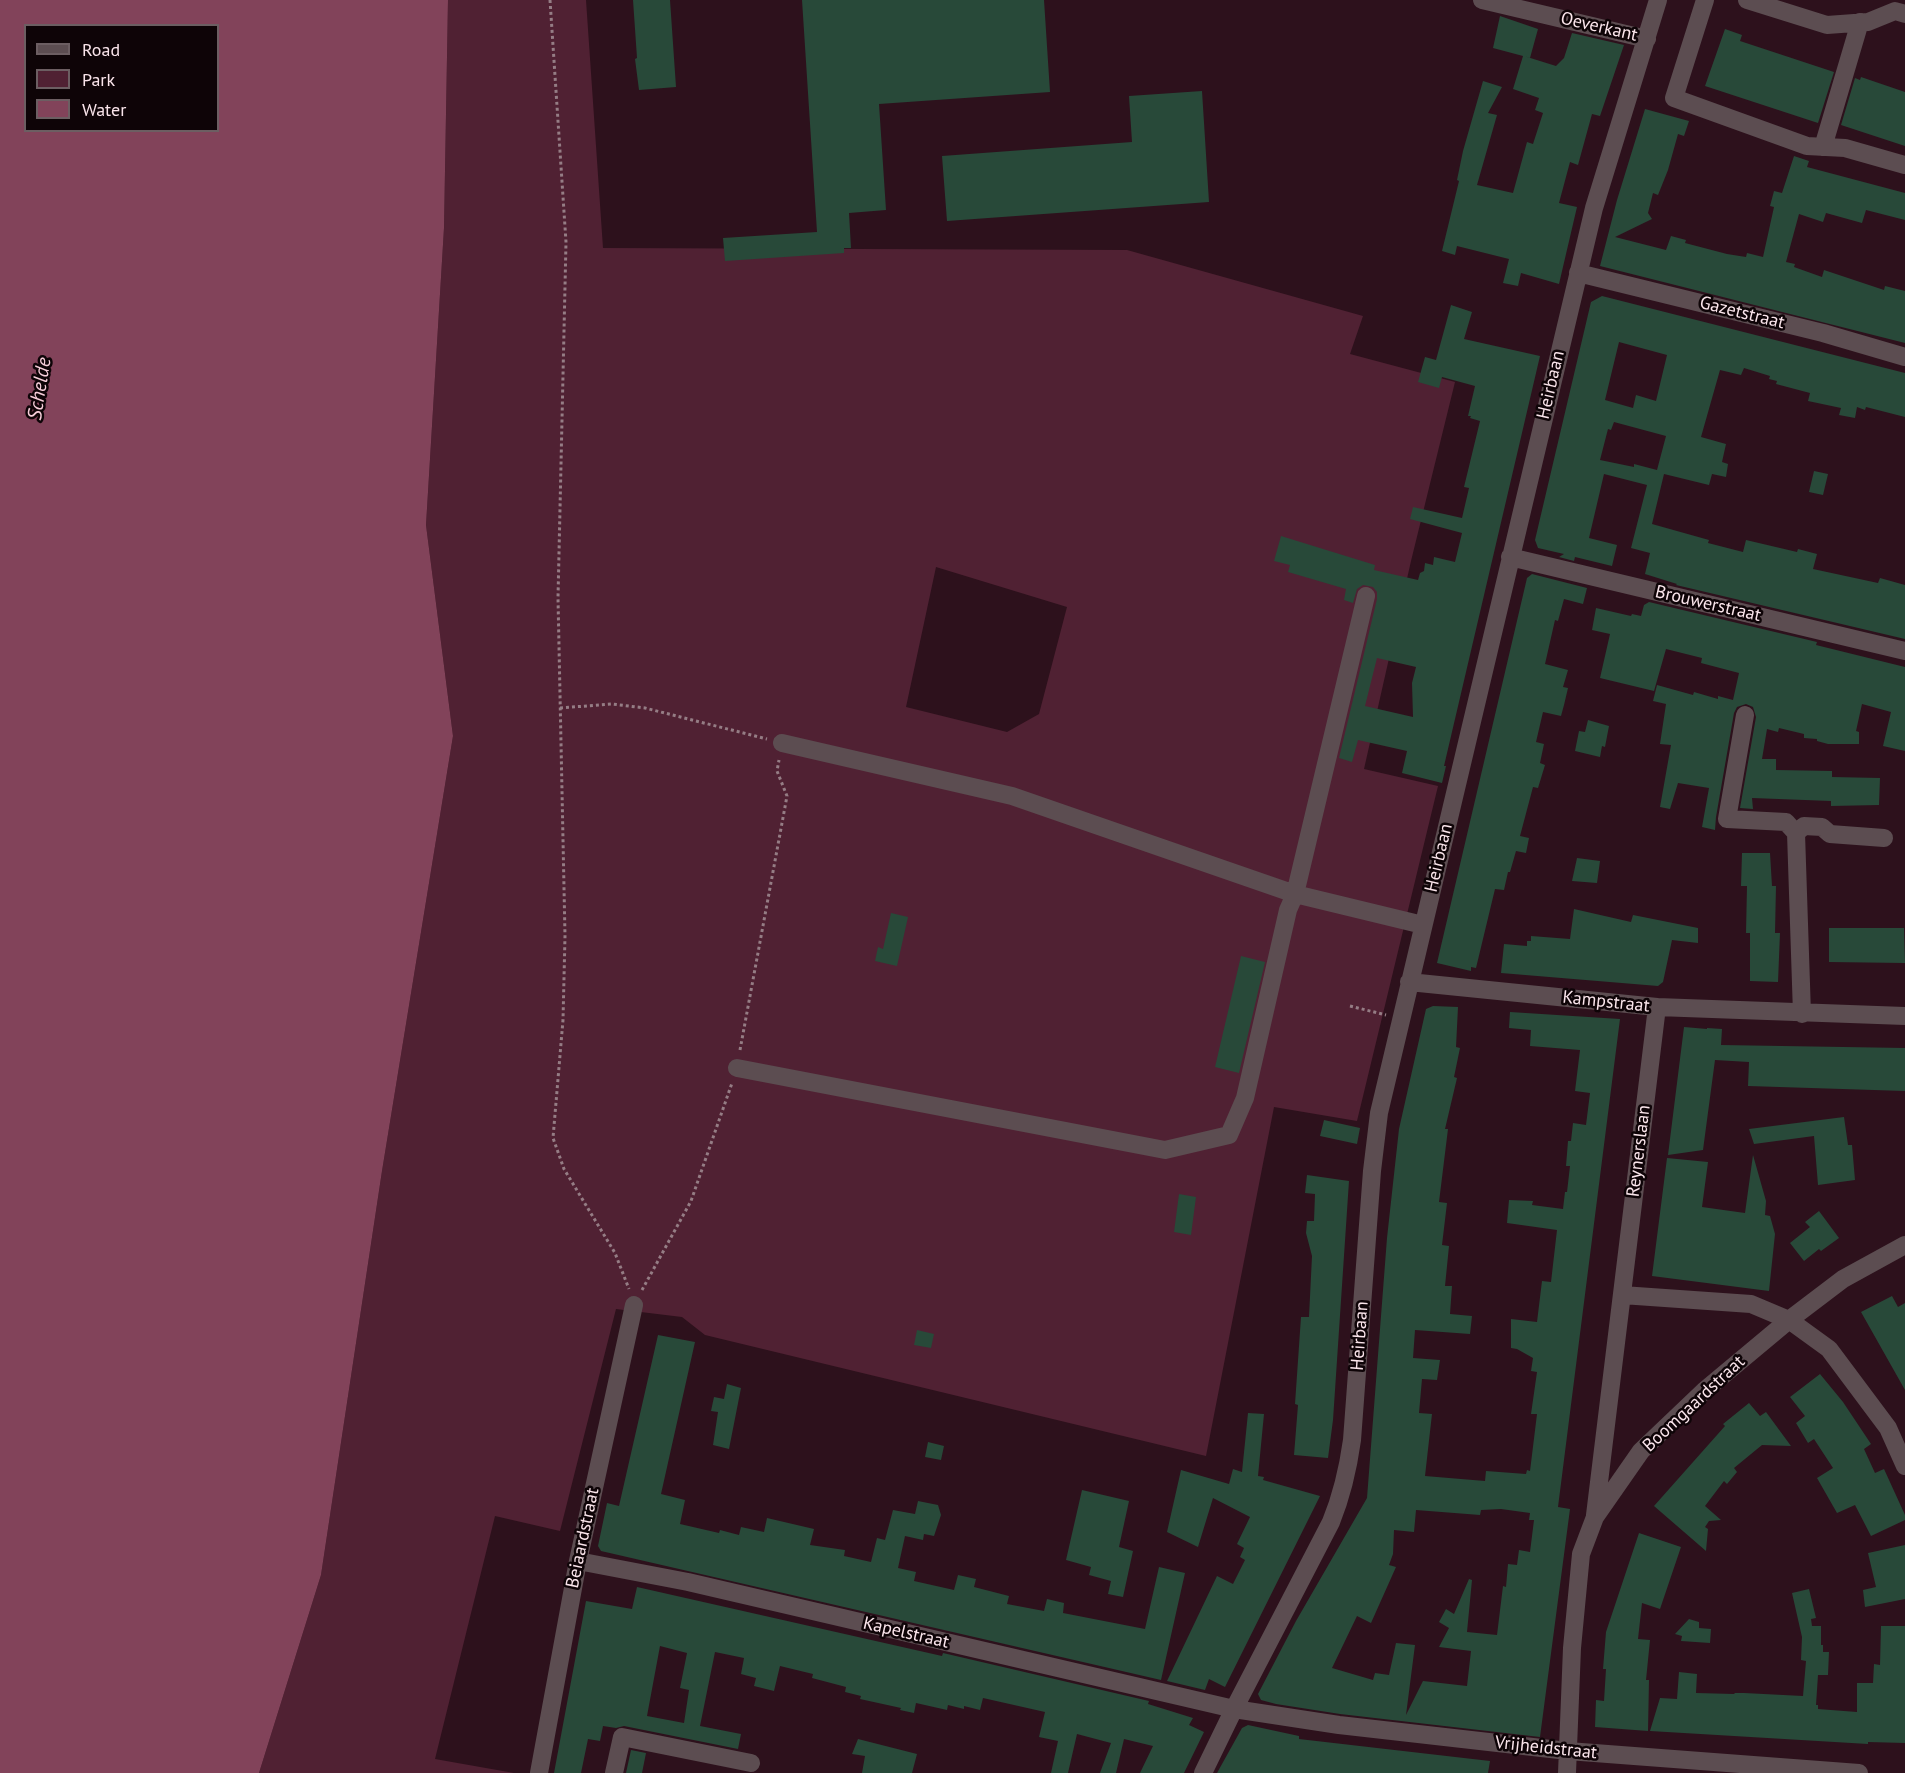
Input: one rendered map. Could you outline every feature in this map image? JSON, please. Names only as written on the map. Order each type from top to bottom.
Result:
[{"type":"street","name":"Oeverkant","points":[[1482,0],[1647,39]]},
{"type":"street","name":"Heirbaan","points":[[1203,1773],[1331,1522],[1348,1472],[1376,1131],[1409,982],[1594,208],[1658,0]]},
{"type":"street","points":[[1705,0],[1674,98],[1807,146],[1845,148],[1905,165]]},
{"type":"street","points":[[1747,0],[1827,25],[1868,22],[1895,11],[1905,14]]},
{"type":"street","points":[[1823,147],[1860,22]]},
{"type":"street","name":"Gazetstraat","points":[[1578,273],[1823,333],[1905,357]]},
{"type":"street","name":"Brouwerstraat","points":[[1510,557],[1905,651]]},
{"type":"street","points":[[737,1068],[1165,1150],[1229,1135],[1245,1098],[1288,910],[1296,894],[1366,596]]},
{"type":"street","points":[[1745,715],[1727,819],[1786,822],[1796,833],[1802,1014]]},
{"type":"street","points":[[782,743],[1012,796],[1296,894],[1423,925]]},
{"type":"street","points":[[1796,833],[1804,826],[1822,826],[1830,834],[1884,838]]},
{"type":"street","name":"Kampstraat","points":[[1409,982],[1657,1007],[1905,1016]]},
{"type":"street","name":"Reynerslaan","points":[[1595,1517],[1657,1007]]},
{"type":"street","name":"Boomgaardstraat","points":[[1567,1773],[1572,1648],[1581,1554],[1595,1517],[1641,1451],[1704,1391],[1789,1320],[1843,1279],[1905,1245]]},
{"type":"street","points":[[1622,1295],[1751,1304],[1789,1320],[1829,1349],[1888,1428],[1905,1466]]},
{"type":"street","name":"Beiaardstraat","points":[[539,1773],[578,1561],[634,1305]]},
{"type":"street","name":"Kapelstraat","points":[[578,1561],[688,1582],[1234,1709]]},
{"type":"street","name":"Vrijheidstraat","points":[[1234,1709],[1339,1725],[1568,1751],[1858,1773]]},
{"type":"street","points":[[614,1773],[622,1737],[751,1763]]},
{"type":"path","points":[[550,0],[566,242],[558,598],[564,946],[563,1020],[553,1138],[564,1169],[615,1253],[634,1305]]},
{"type":"path","points":[[560,708],[612,704],[645,708],[782,743],[777,771],[787,796],[737,1068],[691,1201],[634,1305]]},
{"type":"path","points":[[1350,1006],[1390,1016]]},
{"type":"green space","points":[[448,0],[586,0],[603,248],[1127,250],[1363,316],[1350,354],[1455,382],[1411,561],[1364,769],[1438,786],[1357,1121],[1274,1107],[1206,1456],[705,1335],[682,1317],[616,1309],[560,1531],[495,1516],[435,1759],[514,1773],[259,1773],[321,1575],[382,1171],[453,736],[426,525],[444,228]],"holes":[[[936,567],[1067,607],[1039,714],[1007,732],[906,707]]]},
{"type":"water","name":"Schelde","points":[[0,0],[448,0],[444,228],[426,525],[453,736],[382,1171],[321,1575],[259,1773],[0,1773]]},
{"type":"building","points":[[633,0],[670,0],[676,87],[639,90],[635,59],[637,58]]},
{"type":"building","points":[[802,0],[1044,0],[1050,92],[879,104],[886,210],[849,213],[851,248],[844,248],[844,253],[725,261],[723,238],[817,232]]},
{"type":"building","points":[[1500,16],[1538,29],[1530,58],[1556,66],[1564,58],[1572,33],[1624,45],[1600,116],[1592,114],[1578,165],[1570,162],[1559,203],[1577,207],[1559,284],[1521,273],[1518,286],[1503,283],[1509,259],[1457,246],[1455,255],[1442,251],[1459,181],[1457,180],[1463,151],[1483,81],[1502,87],[1488,113],[1497,115],[1477,185],[1513,193],[1527,142],[1533,144],[1543,113],[1535,110],[1539,98],[1513,89],[1523,56],[1493,48]]},
{"type":"building","points":[[1725,29],[1742,35],[1740,41],[1834,72],[1818,123],[1705,86]]},
{"type":"building","points":[[1861,77],[1905,92],[1905,146],[1841,125],[1855,78],[1860,80]]},
{"type":"building","points":[[1202,91],[1209,202],[947,221],[942,156],[1132,142],[1129,96]]},
{"type":"building","points":[[1645,109],[1689,121],[1684,136],[1678,134],[1658,195],[1653,193],[1648,213],[1652,219],[1615,237],[1666,250],[1671,236],[1686,240],[1685,243],[1727,254],[1746,257],[1747,253],[1763,257],[1774,207],[1770,206],[1774,191],[1782,193],[1794,156],[1809,161],[1807,167],[1905,193],[1905,220],[1866,210],[1862,223],[1826,213],[1823,222],[1799,214],[1786,262],[1822,277],[1824,270],[1884,290],[1885,286],[1905,291],[1905,343],[1600,266],[1617,200]]},
{"type":"building","points":[[1602,296],[1905,373],[1905,417],[1866,407],[1865,410],[1857,407],[1855,418],[1839,415],[1841,408],[1808,401],[1810,393],[1776,384],[1777,381],[1769,379],[1770,376],[1744,368],[1741,375],[1720,370],[1701,437],[1726,444],[1722,462],[1728,464],[1726,477],[1712,474],[1709,485],[1664,474],[1652,524],[1743,552],[1746,540],[1797,552],[1798,549],[1817,554],[1813,569],[1878,583],[1880,578],[1905,585],[1905,639],[1676,585],[1645,574],[1650,553],[1631,548],[1647,485],[1604,474],[1589,538],[1617,545],[1612,566],[1575,557],[1574,561],[1559,557],[1564,554],[1538,548],[1535,540],[1591,302]],"holes":[[[1619,342],[1667,355],[1656,401],[1636,395],[1633,408],[1605,400]],[[1614,422],[1666,436],[1657,470],[1634,464],[1634,467],[1600,460],[1608,429],[1611,430]]]},
{"type":"building","points":[[1451,305],[1472,312],[1464,339],[1540,356],[1444,766],[1446,766],[1442,783],[1402,773],[1407,751],[1358,740],[1352,762],[1339,758],[1377,592],[1373,587],[1363,585],[1357,589],[1353,603],[1344,600],[1346,589],[1288,572],[1290,565],[1274,561],[1281,536],[1375,565],[1374,570],[1418,580],[1420,573],[1424,571],[1425,563],[1433,565],[1434,557],[1455,562],[1462,533],[1410,519],[1413,507],[1462,518],[1469,488],[1464,487],[1480,421],[1468,416],[1475,386],[1442,377],[1439,388],[1418,382],[1425,357],[1436,360]],"holes":[[[1377,658],[1416,667],[1412,683],[1413,717],[1365,706]]]},
{"type":"building","points":[[1814,471],[1828,474],[1823,495],[1809,492]]},
{"type":"building","points":[[1532,574],[1587,588],[1583,604],[1564,599],[1558,621],[1555,620],[1545,664],[1568,670],[1563,687],[1568,688],[1564,705],[1561,716],[1543,712],[1536,742],[1544,744],[1540,763],[1545,765],[1538,788],[1533,787],[1520,836],[1529,838],[1526,853],[1516,851],[1504,890],[1495,889],[1476,968],[1471,967],[1471,971],[1437,963],[1527,578]]},
{"type":"building","points":[[1649,602],[1817,642],[1816,645],[1905,667],[1905,751],[1883,746],[1891,712],[1862,704],[1856,731],[1859,732],[1859,744],[1828,744],[1817,741],[1817,739],[1804,738],[1804,734],[1779,728],[1778,732],[1767,729],[1762,759],[1776,759],[1776,770],[1832,771],[1832,777],[1880,778],[1879,805],[1831,806],[1831,801],[1752,798],[1753,809],[1740,808],[1756,717],[1753,707],[1746,704],[1737,707],[1734,713],[1715,830],[1702,827],[1709,788],[1678,783],[1670,809],[1660,807],[1671,745],[1660,744],[1666,704],[1653,701],[1657,685],[1693,695],[1694,692],[1718,699],[1718,696],[1733,700],[1739,673],[1701,663],[1702,658],[1666,649],[1654,691],[1600,678],[1610,634],[1592,630],[1596,608],[1641,616],[1644,605]]},
{"type":"building","points":[[1588,720],[1609,726],[1605,747],[1602,746],[1600,757],[1575,751],[1579,731],[1585,732]]},
{"type":"building","points":[[1742,853],[1770,853],[1772,886],[1776,886],[1775,933],[1780,933],[1778,982],[1750,981],[1750,933],[1746,933],[1747,886],[1741,886]]},
{"type":"building","points":[[1577,858],[1600,861],[1597,883],[1572,881]]},
{"type":"building","points":[[1574,909],[1631,922],[1633,915],[1698,928],[1698,943],[1672,940],[1663,982],[1658,986],[1501,973],[1504,944],[1527,946],[1527,941],[1531,941],[1531,936],[1570,939]]},
{"type":"building","points":[[891,913],[908,917],[897,966],[875,961],[878,947],[883,949]]},
{"type":"building","points":[[1829,928],[1904,928],[1905,963],[1829,962]]},
{"type":"building","points":[[1241,956],[1265,962],[1239,1073],[1215,1067]]},
{"type":"building","points":[[1433,1006],[1458,1007],[1456,1047],[1460,1048],[1454,1077],[1457,1078],[1445,1129],[1448,1129],[1439,1202],[1447,1203],[1442,1245],[1449,1246],[1445,1286],[1452,1286],[1450,1314],[1472,1316],[1470,1334],[1415,1330],[1413,1358],[1440,1360],[1437,1380],[1422,1379],[1419,1413],[1432,1414],[1425,1476],[1485,1481],[1486,1471],[1526,1474],[1527,1470],[1530,1471],[1537,1414],[1531,1414],[1537,1372],[1531,1371],[1533,1358],[1511,1348],[1511,1319],[1537,1322],[1542,1281],[1551,1282],[1557,1230],[1507,1223],[1509,1200],[1533,1201],[1532,1205],[1563,1209],[1570,1166],[1566,1166],[1568,1141],[1571,1141],[1573,1123],[1586,1125],[1590,1093],[1575,1091],[1580,1050],[1530,1046],[1531,1030],[1509,1028],[1510,1012],[1620,1019],[1558,1507],[1570,1509],[1540,1737],[1340,1714],[1276,1704],[1261,1700],[1258,1694],[1296,1621],[1367,1498],[1387,1238],[1399,1129],[1426,1009]],"holes":[[[1501,1509],[1530,1513],[1529,1520],[1534,1520],[1530,1552],[1519,1550],[1517,1565],[1508,1564],[1497,1635],[1467,1632],[1472,1580],[1469,1579],[1454,1614],[1446,1609],[1439,1622],[1449,1628],[1439,1647],[1471,1651],[1467,1686],[1423,1681],[1406,1715],[1415,1645],[1396,1643],[1389,1675],[1375,1673],[1373,1680],[1332,1668],[1357,1616],[1371,1623],[1396,1567],[1389,1565],[1393,1554],[1394,1530],[1414,1532],[1416,1510],[1480,1515],[1481,1510]]]},
{"type":"building","points":[[1684,1027],[1722,1029],[1721,1045],[1905,1048],[1905,1091],[1748,1086],[1749,1062],[1715,1060],[1703,1150],[1668,1155]]},
{"type":"building","points":[[1844,1117],[1848,1145],[1852,1145],[1855,1180],[1818,1185],[1814,1136],[1754,1144],[1749,1129]]},
{"type":"building","points":[[1324,1120],[1360,1128],[1357,1144],[1320,1136]]},
{"type":"building","points":[[1753,1155],[1766,1201],[1765,1215],[1770,1216],[1775,1234],[1769,1291],[1652,1276],[1667,1158],[1708,1162],[1702,1207],[1745,1213]]},
{"type":"building","points":[[1307,1175],[1349,1181],[1333,1420],[1328,1458],[1294,1455],[1301,1317],[1309,1317],[1312,1256],[1306,1233],[1307,1221],[1314,1221],[1315,1194],[1305,1193]]},
{"type":"building","points":[[1179,1194],[1196,1197],[1191,1235],[1174,1232]]},
{"type":"building","points":[[1819,1211],[1839,1238],[1804,1261],[1790,1243],[1810,1227],[1805,1222]]},
{"type":"building","points":[[1892,1296],[1898,1307],[1905,1303],[1905,1390],[1861,1312]]},
{"type":"building","points":[[917,1330],[934,1334],[931,1348],[914,1345]]},
{"type":"building","points":[[658,1335],[695,1342],[661,1494],[685,1500],[680,1524],[739,1535],[741,1527],[764,1532],[767,1518],[814,1529],[810,1545],[845,1550],[844,1556],[871,1562],[877,1538],[885,1540],[893,1510],[915,1514],[918,1501],[938,1505],[941,1515],[934,1536],[924,1534],[923,1540],[905,1536],[898,1568],[916,1572],[914,1581],[954,1590],[958,1575],[976,1579],[974,1587],[1009,1596],[1007,1604],[1044,1611],[1047,1599],[1064,1603],[1063,1613],[1145,1629],[1159,1567],[1185,1573],[1161,1680],[601,1551],[598,1546],[607,1503],[619,1506]]},
{"type":"building","points":[[1820,1374],[1843,1402],[1871,1444],[1864,1449],[1875,1473],[1884,1469],[1905,1515],[1905,1520],[1871,1536],[1855,1505],[1837,1513],[1817,1478],[1833,1468],[1814,1439],[1808,1443],[1796,1423],[1805,1416],[1790,1397]]},
{"type":"building","points":[[727,1384],[741,1388],[729,1449],[713,1445],[718,1412],[711,1411],[714,1397],[724,1399]]},
{"type":"building","points":[[1749,1403],[1760,1416],[1766,1412],[1791,1446],[1762,1445],[1734,1468],[1737,1472],[1727,1484],[1724,1481],[1705,1506],[1721,1520],[1709,1521],[1705,1527],[1708,1529],[1706,1551],[1654,1506],[1725,1426],[1723,1424]]},
{"type":"building","points":[[1248,1413],[1264,1414],[1258,1476],[1264,1477],[1263,1480],[1320,1496],[1225,1687],[1209,1679],[1205,1690],[1167,1681],[1217,1576],[1233,1584],[1245,1560],[1240,1557],[1244,1548],[1237,1544],[1250,1517],[1213,1498],[1198,1547],[1167,1532],[1181,1470],[1229,1484],[1233,1469],[1242,1472]]},
{"type":"building","points":[[928,1442],[944,1446],[941,1460],[925,1457]]},
{"type":"building","points":[[1082,1490],[1129,1501],[1119,1547],[1133,1551],[1123,1597],[1108,1594],[1111,1581],[1089,1575],[1091,1567],[1066,1560]]},
{"type":"building","points":[[1639,1533],[1681,1547],[1660,1609],[1642,1603],[1638,1639],[1650,1640],[1646,1680],[1649,1680],[1648,1731],[1595,1727],[1596,1700],[1604,1701],[1606,1669],[1603,1669],[1606,1632]]},
{"type":"building","points":[[1905,1545],[1905,1599],[1865,1607],[1863,1590],[1876,1587],[1868,1553]]},
{"type":"building","points":[[637,1587],[942,1656],[943,1653],[1149,1701],[1148,1704],[1193,1718],[1189,1725],[1204,1732],[1184,1773],[1140,1773],[1153,1746],[1124,1739],[1116,1773],[1100,1773],[1111,1743],[1077,1734],[1068,1773],[1051,1773],[1058,1741],[1039,1737],[1045,1712],[983,1698],[980,1710],[948,1705],[947,1710],[916,1703],[914,1713],[860,1699],[861,1696],[845,1692],[846,1687],[812,1678],[813,1674],[780,1666],[774,1691],[754,1686],[756,1678],[741,1674],[744,1658],[715,1652],[700,1726],[741,1734],[738,1749],[624,1726],[616,1728],[603,1726],[600,1741],[588,1739],[581,1773],[554,1773],[586,1601],[632,1609]],"holes":[[[660,1646],[687,1653],[680,1688],[689,1690],[684,1723],[647,1716]]]},
{"type":"building","points":[[1809,1589],[1816,1618],[1811,1619],[1812,1626],[1821,1626],[1823,1652],[1829,1652],[1828,1675],[1818,1675],[1816,1705],[1818,1709],[1857,1712],[1857,1683],[1873,1683],[1874,1664],[1880,1665],[1881,1626],[1905,1626],[1905,1743],[1868,1742],[1868,1744],[1650,1731],[1660,1698],[1677,1699],[1679,1672],[1697,1674],[1696,1693],[1803,1696],[1806,1661],[1801,1660],[1802,1637],[1792,1593]]},
{"type":"building","points":[[1689,1619],[1699,1622],[1699,1628],[1711,1629],[1710,1643],[1681,1641],[1682,1636],[1675,1634]]},
{"type":"building","points":[[1248,1725],[1299,1736],[1299,1739],[1490,1761],[1488,1773],[1217,1773],[1242,1728]]},
{"type":"building","points":[[858,1739],[917,1754],[912,1773],[862,1773],[865,1756],[852,1754]]},
{"type":"building","points":[[631,1750],[646,1753],[642,1773],[626,1773]]}]
